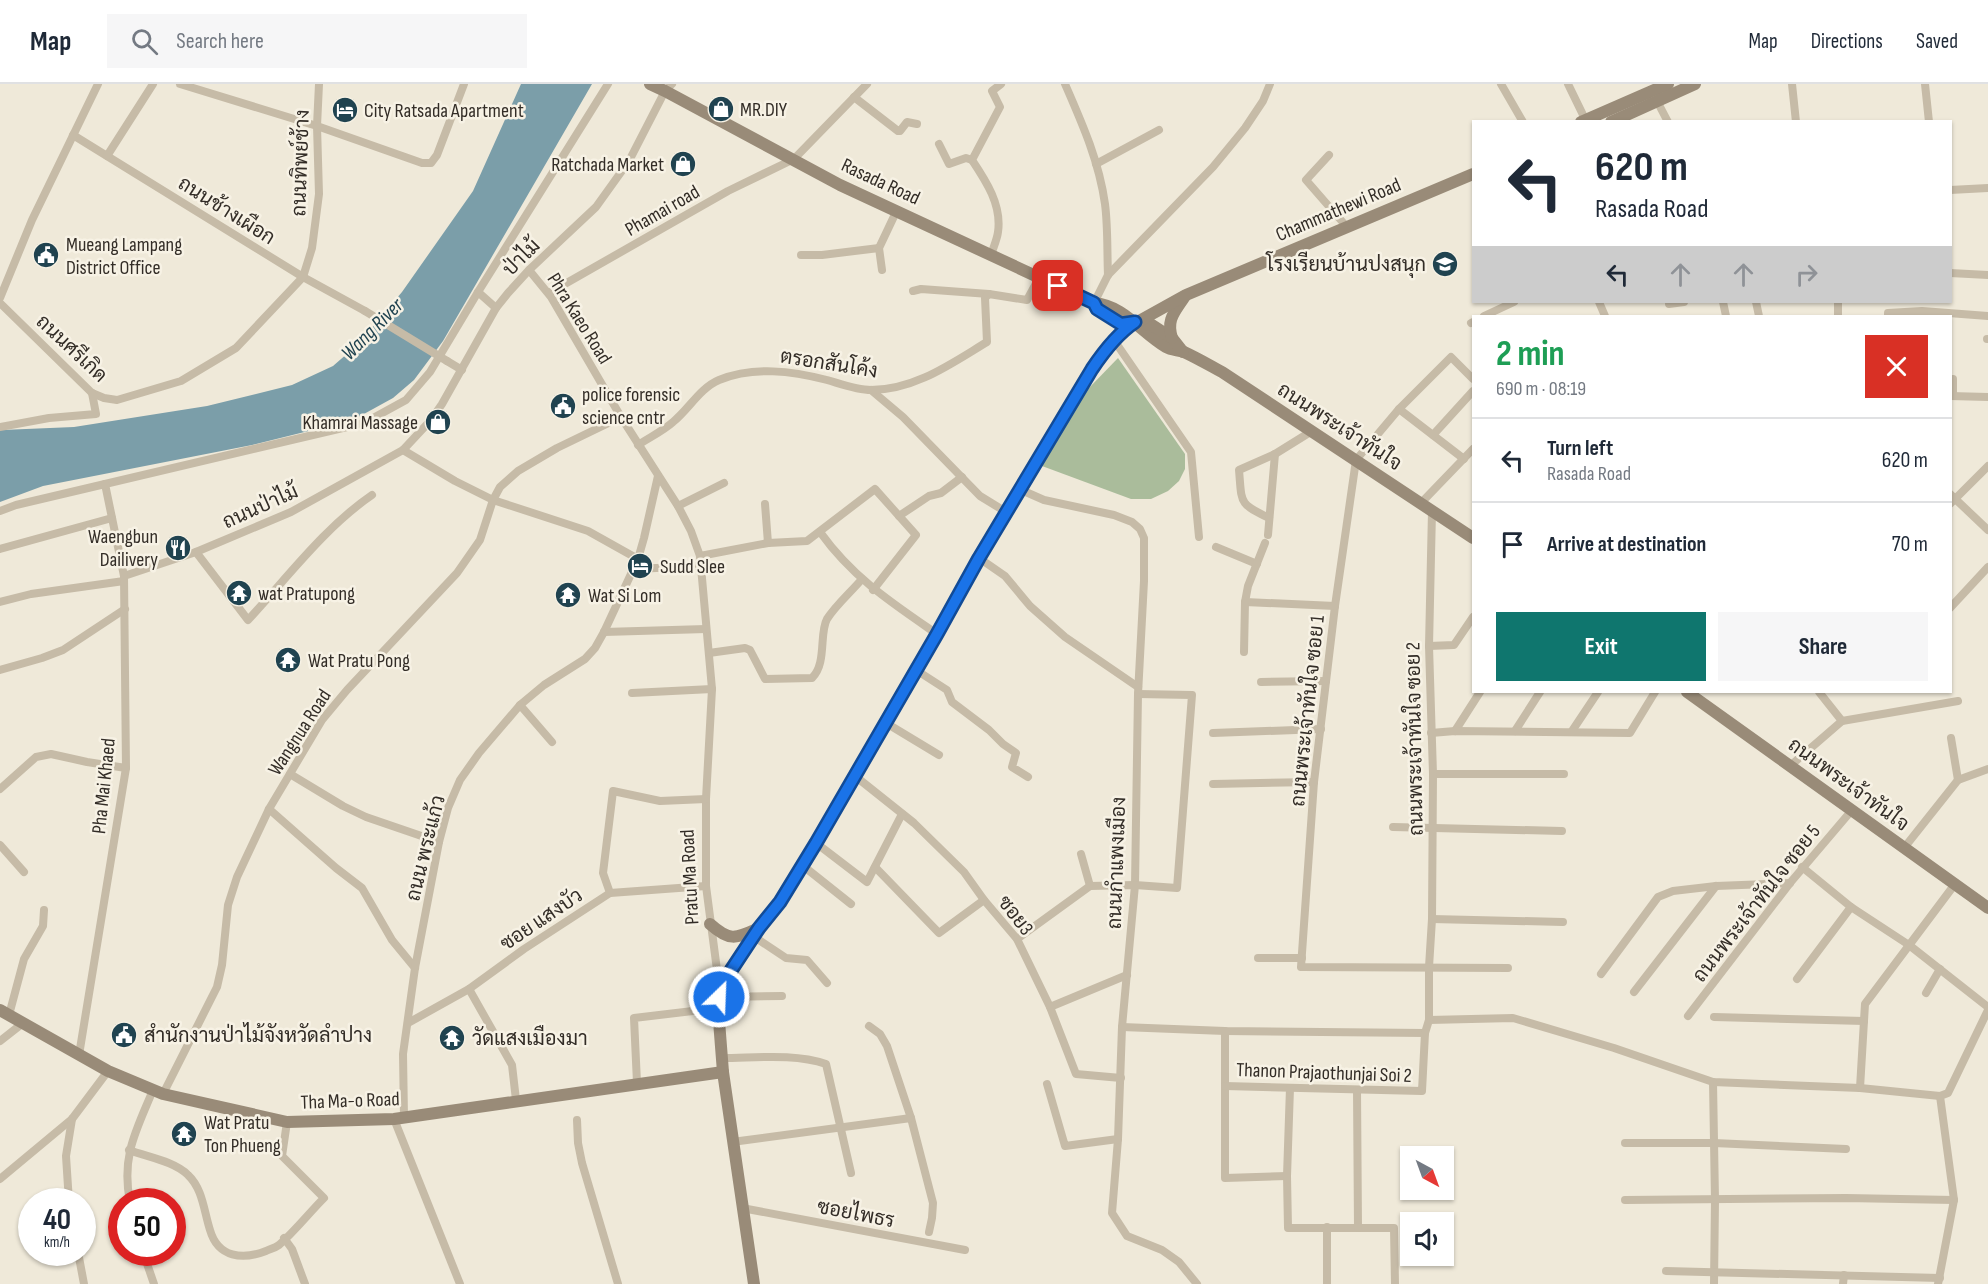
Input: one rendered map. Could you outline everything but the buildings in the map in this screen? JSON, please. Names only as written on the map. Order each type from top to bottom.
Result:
[{"type":"street","points":[[0,298],[32,220],[98,84]]},
{"type":"street","points":[[107,156],[153,84]]},
{"type":"street","points":[[180,84],[317,126],[422,163],[431,163],[437,155],[464,84]]},
{"type":"street","name":"ถนนทิพย์ช้าง","points":[[303,277],[312,248],[319,194],[317,126],[319,84]]},
{"type":"street","points":[[0,511],[16,505],[364,423],[406,400],[430,372],[608,84]]},
{"type":"street","points":[[794,159],[867,84]]},
{"type":"street","points":[[972,160],[1000,107],[992,91],[1001,84]]},
{"type":"street","points":[[1065,84],[1089,138],[1096,164],[1105,205],[1108,275]]},
{"type":"street","points":[[1094,303],[1108,275],[1213,167],[1245,128],[1263,101],[1270,84]]},
{"type":"street","points":[[1501,84],[1522,120]]},
{"type":"street","points":[[1568,84],[1583,120],[1668,84]]},
{"type":"street","points":[[1615,120],[1695,84]]},
{"type":"street","points":[[1792,84],[1796,120]]},
{"type":"street","points":[[1925,84],[1929,120]]},
{"type":"street","name":"Rasada Road","points":[[661,86],[840,185],[1094,303],[1102,303],[1135,322]]},
{"type":"street","name":"ป่าไม้","points":[[403,450],[431,420],[507,293],[597,207],[629,161],[661,86]]},
{"type":"street","points":[[854,97],[900,131],[907,122],[917,124]]},
{"type":"street","points":[[1657,101],[1667,120]]},
{"type":"street","points":[[1096,164],[1159,130]]},
{"type":"street","name":"ถนนช้างเผือก","points":[[73,135],[303,277],[365,311],[462,370]]},
{"type":"street","points":[[939,144],[949,164],[966,158],[972,160],[987,183],[997,209],[998,231],[991,255]]},
{"type":"street","points":[[1329,155],[1306,180],[1346,226]]},
{"type":"street","name":"Phamai road","points":[[549,293],[729,190],[794,159]]},
{"type":"street","name":"Chammathewi Road","points":[[1135,322],[1186,296],[1346,226],[1472,174]]},
{"type":"street","points":[[1952,190],[1988,188]]},
{"type":"street","points":[[882,270],[879,248],[897,210]]},
{"type":"street","points":[[801,255],[822,255],[879,248]]},
{"type":"street","name":"Phra Kaeo Road","points":[[529,270],[549,293],[658,476]]},
{"type":"street","points":[[1952,273],[1988,275]]},
{"type":"street","name":"ถนนศรีเกิด","points":[[0,303],[92,393],[117,400],[181,381],[236,348],[303,277]]},
{"type":"street","points":[[913,291],[921,289],[989,294],[1027,300],[1039,278]]},
{"type":"street","points":[[478,292],[496,308]]},
{"type":"street","name":"ตรอกสันโค้ง","points":[[638,445],[672,423],[707,386],[720,379],[748,372],[771,370],[871,390],[907,385],[935,372],[987,342],[986,298],[989,294]]},
{"type":"street","points":[[1172,338],[1169,326],[1171,318],[1186,296]]},
{"type":"street","points":[[1486,315],[1512,303]]},
{"type":"street","points":[[1669,304],[1676,303]]},
{"type":"street","points":[[1921,303],[1922,311]]},
{"type":"street","points":[[1888,315],[1922,311],[1988,316]]},
{"type":"street","points":[[1092,369],[1129,335],[1135,322]]},
{"type":"street","points":[[722,984],[756,932],[780,902],[816,843],[1019,489],[1100,356],[1124,330],[1135,322]]},
{"type":"street","name":"ถนนพระเจ้าทันใจ","points":[[1135,322],[1152,325],[1172,338],[1183,352]]},
{"type":"street","name":"ถนนพระเจ้าทันใจ","points":[[1135,322],[1142,331],[1168,348],[1183,352],[1222,372],[1472,537]]},
{"type":"street","points":[[1118,346],[1191,452],[1199,537]]},
{"type":"street","points":[[1356,460],[1399,409],[1451,357],[1472,378]]},
{"type":"street","points":[[1953,379],[1952,396],[1988,397]]},
{"type":"street","points":[[871,390],[903,417],[980,496],[1006,512]]},
{"type":"street","points":[[1432,435],[1472,392]]},
{"type":"street","points":[[0,428],[49,418],[96,414],[92,393]]},
{"type":"street","points":[[1399,409],[1464,459]]},
{"type":"street","name":"Wangnua Road","points":[[127,1188],[129,1150],[158,1092],[217,987],[222,965],[228,905],[237,877],[269,809],[322,720],[347,690],[457,573],[480,540],[493,500],[500,487],[518,471],[557,448],[621,417]]},
{"type":"street","points":[[1269,518],[1247,507],[1242,499],[1239,470],[1275,454],[1312,431]]},
{"type":"street","points":[[403,450],[455,481],[493,500],[588,531],[638,559]]},
{"type":"street","name":"ถนนป่าไม้","points":[[0,602],[31,594],[124,578],[196,552],[291,513],[403,450]]},
{"type":"street","points":[[1421,503],[1472,450]]},
{"type":"street","points":[[1244,652],[1245,602],[1248,586],[1267,539],[1275,454]]},
{"type":"street","name":"ถนนพระเจ้าทันใจ ซอย 1","points":[[1301,963],[1314,783],[1335,606],[1356,460]]},
{"type":"street","points":[[1988,465],[1952,499],[1988,530]]},
{"type":"street","name":"Pratu Ma Road","points":[[658,476],[678,506],[691,531],[700,556],[712,689],[706,799],[706,886],[717,970],[722,984],[718,1003],[723,1072],[754,1284]]},
{"type":"street","name":"ถนน พระแก้ว","points":[[399,1119],[403,1054],[415,968],[439,842],[448,808],[460,780],[479,753],[520,705],[544,685],[585,659],[604,632],[638,559],[658,476]]},
{"type":"street","points":[[899,516],[929,496],[941,493],[962,477]]},
{"type":"street","points":[[678,506],[724,483]]},
{"type":"street","name":"Pha Mai Khaed","points":[[79,1055],[126,768],[124,578],[105,484]]},
{"type":"street","points":[[700,556],[768,543],[807,541],[876,489],[916,535],[873,590]]},
{"type":"street","name":"ถนนกำแพงเมือง","points":[[1019,489],[1044,500],[1114,515],[1132,522],[1140,528],[1144,538],[1138,690],[1135,885],[1122,1027],[1118,1139],[1112,1213],[1127,1236],[1162,1250],[1179,1262],[1193,1283]]},
{"type":"street","points":[[196,552],[248,620],[330,530],[372,495]]},
{"type":"street","points":[[765,504],[768,543]]},
{"type":"street","name":"ถนนพระเจ้าทันใจ ซอย 2","points":[[1425,1033],[1429,1020],[1432,919],[1433,774],[1429,646],[1432,511]]},
{"type":"street","points":[[0,549],[112,519]]},
{"type":"street","points":[[820,532],[843,561],[873,590],[937,634]]},
{"type":"street","points":[[1216,547],[1257,564]]},
{"type":"street","points":[[979,558],[1005,576],[1030,606],[1065,637],[1138,690],[1192,695],[1177,888],[1135,885],[1090,886],[1017,939]]},
{"type":"street","points":[[634,569],[701,566]]},
{"type":"street","points":[[1952,607],[1988,567]]},
{"type":"street","points":[[709,653],[745,648],[750,650],[765,679],[812,678],[822,652],[826,621],[862,579]]},
{"type":"street","points":[[1245,602],[1335,606]]},
{"type":"street","points":[[0,670],[63,650],[125,609]]},
{"type":"street","points":[[1429,646],[1454,645],[1472,618]]},
{"type":"street","points":[[604,632],[706,629]]},
{"type":"street","points":[[916,670],[947,690],[952,702],[1014,751],[1016,753],[1012,768],[1028,777]]},
{"type":"street","points":[[1261,682],[1326,681]]},
{"type":"street","points":[[632,693],[712,689]]},
{"type":"street","points":[[1455,731],[1479,693]]},
{"type":"street","points":[[1515,731],[1539,693]]},
{"type":"street","points":[[1572,731],[1597,693]]},
{"type":"street","points":[[1431,733],[1455,731],[1630,733],[1654,693]]},
{"type":"street","name":"ถนนพระเจ้าทันใจ","points":[[1688,693],[1988,908]]},
{"type":"street","points":[[1820,693],[1842,721]]},
{"type":"street","points":[[1790,766],[1842,721],[1958,701]]},
{"type":"street","points":[[520,705],[552,742]]},
{"type":"street","points":[[886,723],[939,755]]},
{"type":"street","points":[[1213,733],[1321,729]]},
{"type":"street","points":[[1951,738],[1958,780]]},
{"type":"street","points":[[0,789],[36,757],[51,754],[126,768]]},
{"type":"street","points":[[1904,848],[1958,780],[1988,769]]},
{"type":"street","points":[[290,774],[366,817],[439,842]]},
{"type":"street","points":[[1433,774],[1564,774]]},
{"type":"street","name":"ซอย3","points":[[855,776],[902,814],[964,872],[1017,939],[1050,1007],[1076,1074],[1121,1078]]},
{"type":"street","points":[[1213,784],[1314,783]]},
{"type":"street","points":[[610,893],[603,873],[613,791],[660,801],[706,799]]},
{"type":"street","points":[[269,809],[362,888],[392,940],[415,968]]},
{"type":"street","name":"ถนนพระเจ้าทันใจ ซอย 5","points":[[1688,1017],[1802,867],[1852,810]]},
{"type":"street","points":[[816,843],[867,882],[902,814]]},
{"type":"street","points":[[1393,827],[1562,831]]},
{"type":"street","points":[[0,844],[24,872]]},
{"type":"street","points":[[1081,854],[1090,886]]},
{"type":"street","points":[[802,865],[851,904]]},
{"type":"street","points":[[875,867],[939,933],[984,900]]},
{"type":"street","points":[[1429,1020],[1513,1018],[1614,1048],[1713,1082],[1860,1088],[1940,1096],[1948,1093],[1988,1008],[1909,945],[1851,907],[1802,867]]},
{"type":"street","points":[[1601,974],[1658,897],[1673,891],[1716,886],[1790,883]]},
{"type":"street","points":[[1860,1088],[1865,1004],[1955,884]]},
{"type":"street","name":"ซอย แสงบัว","points":[[408,1023],[469,989],[610,893],[706,886]]},
{"type":"street","points":[[1634,992],[1716,886]]},
{"type":"street","points":[[1797,980],[1851,907]]},
{"type":"street","points":[[4,1012],[24,958],[43,926],[44,910]]},
{"type":"street","points":[[1432,919],[1563,922]]},
{"type":"street","points":[[710,924],[723,935],[731,937],[756,932]]},
{"type":"street","points":[[756,932],[786,958],[807,960],[827,983]]},
{"type":"street","points":[[1258,958],[1301,963],[1508,968]]},
{"type":"street","points":[[1926,993],[1940,969]]},
{"type":"street","points":[[1050,1007],[1126,975]]},
{"type":"street","points":[[469,989],[512,1065],[516,1101]]},
{"type":"street","points":[[638,1083],[634,1018],[718,1003],[782,996]]},
{"type":"street","name":"Tha Ma-o Road","points":[[4,1012],[108,1071],[158,1092],[287,1122],[399,1119],[723,1072]]},
{"type":"street","points":[[1714,1017],[1864,1021]]},
{"type":"street","points":[[0,1041],[23,1023]]},
{"type":"street","points":[[869,1026],[880,1034],[887,1046],[911,1118],[933,1203],[929,1232]]},
{"type":"street","points":[[1122,1027],[1225,1031],[1425,1033]]},
{"type":"street","points":[[1225,1031],[1225,1178],[1287,1176]]},
{"type":"street","name":"Thanon Prajaothunjai Soi 2","points":[[1225,1086],[1422,1092],[1425,1033]]},
{"type":"street","points":[[722,1058],[787,1058],[826,1064],[851,1173]]},
{"type":"street","points":[[0,1179],[72,1119],[108,1071]]},
{"type":"street","points":[[1713,1082],[1714,1284]]},
{"type":"street","points":[[1047,1084],[1065,1146],[1118,1139]]},
{"type":"street","points":[[1290,1088],[1288,1228],[1394,1228],[1395,1284]]},
{"type":"street","points":[[1356,1090],[1358,1228]]},
{"type":"street","points":[[1666,1271],[1843,1280],[1939,1281],[1954,1200],[1940,1096]]},
{"type":"street","points":[[732,1142],[911,1118]]},
{"type":"street","points":[[68,1188],[66,1156],[72,1119]]},
{"type":"street","points":[[399,1119],[460,1284]]},
{"type":"street","points":[[577,1120],[582,1163],[618,1284]]},
{"type":"street","points":[[129,1150],[165,1162],[186,1173],[194,1182],[205,1207],[210,1232],[216,1242],[226,1252],[238,1257],[255,1255],[278,1246],[324,1198],[282,1156],[287,1122]]},
{"type":"street","points":[[1625,1143],[1714,1143],[1845,1149]]},
{"type":"street","points":[[1625,1200],[1846,1198],[1954,1200]]},
{"type":"street","name":"ซอยไพธร","points":[[742,1208],[965,1250]]},
{"type":"street","points":[[1327,1227],[1327,1284]]},
{"type":"street","points":[[284,1238],[292,1249],[305,1284]]},
{"type":"street","points":[[81,1266],[84,1284]]},
{"type":"street","points":[[148,1266],[154,1284]]},
{"type":"green space","points":[[1118,358],[1185,454],[1185,469],[1179,481],[1168,491],[1151,499],[1131,499],[1042,466],[1087,390]]},
{"type":"water","name":"Wang River","points":[[521,84],[592,84],[443,341],[414,380],[393,398],[353,420],[252,445],[43,486],[0,502],[0,430],[74,427],[207,406],[292,385],[333,366],[356,346],[402,292],[473,191]]},
{"type":"place","name":"MR.DIY","points":[[721,109]]},
{"type":"place","name":"City Ratsada Apartment","points":[[345,110]]},
{"type":"place","name":"Ratchada Market","points":[[683,164]]},
{"type":"place","name":"Mueang Lampang District Office","points":[[46,255]]},
{"type":"place","name":"โรงเรียนบ้านปงสนุก","points":[[1445,264]]},
{"type":"place","name":"police forensic science cntr","points":[[563,406]]},
{"type":"place","name":"Khamrai Massage","points":[[438,422]]},
{"type":"place","name":"Waengbun Dailivery","points":[[178,548]]},
{"type":"place","name":"Sudd Slee","points":[[640,566]]},
{"type":"place","name":"wat Pratupong","points":[[239,593]]},
{"type":"place","name":"Wat Si Lom","points":[[568,595]]},
{"type":"place","name":"Wat Pratu Pong","points":[[288,660]]},
{"type":"place","name":"สำนักงานป่าไม้จังหวัดลำปาง","points":[[124,1035]]},
{"type":"place","name":"วัดแสงเมืองมา","points":[[452,1038]]},
{"type":"place","name":"Wat Pratu Ton Phueng","points":[[184,1134]]},
{"type":"route","points":[[719,997],[722,984],[742,952],[780,902],[816,843],[979,558],[1100,356],[1124,330],[1135,322],[1121,324],[1097,309],[1094,303],[1058,286]]}]
